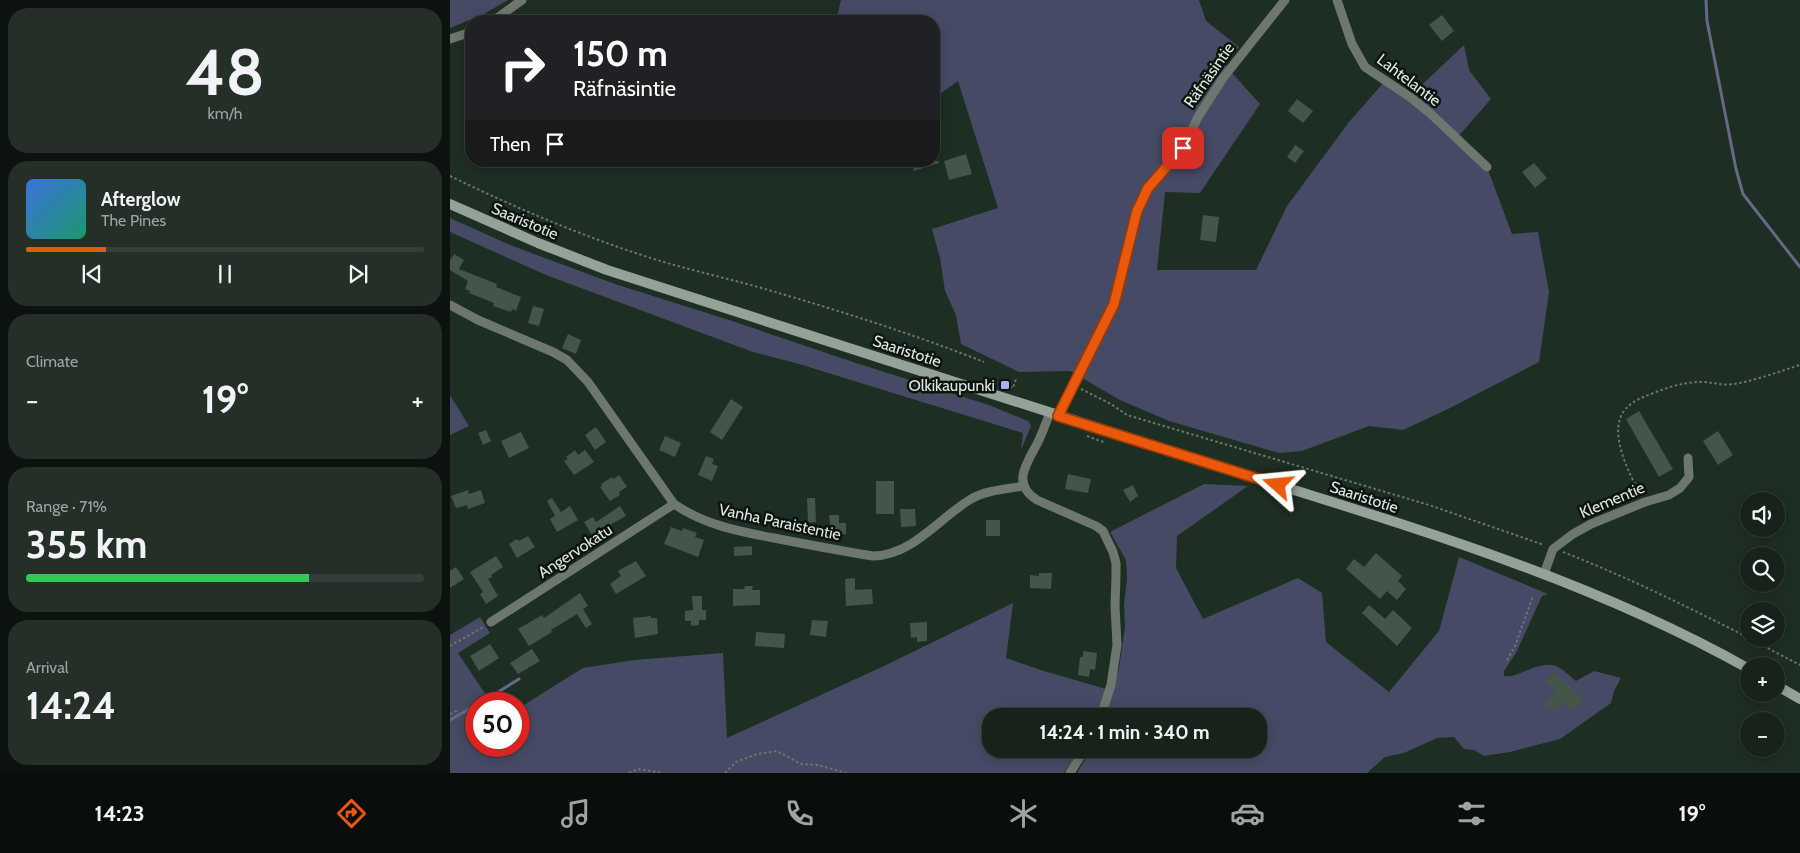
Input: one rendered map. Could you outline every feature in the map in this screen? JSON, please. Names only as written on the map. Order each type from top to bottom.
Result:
[{"type":"main road","name":"Saaristotie","points":[[450,204],[530,240],[607,270],[1464,545],[1604,598],[1675,631],[1740,665]]},
{"type":"main road","points":[[1785,690],[1800,699]]},
{"type":"street","points":[[501,15],[522,0]]},
{"type":"street","name":"Räfnäsintie","points":[[1024,486],[1024,467],[1054,414],[1074,385],[1114,304],[1137,211],[1148,188],[1183,148],[1198,117],[1223,78],[1285,0]]},
{"type":"street","name":"Lahtelantie","points":[[1337,0],[1352,44],[1365,67],[1417,103],[1487,167]]},
{"type":"street","points":[[450,39],[465,34]]},
{"type":"street","name":"Vanha Paraistentie","points":[[450,305],[478,320],[553,352],[567,360],[588,382],[674,504],[685,512],[730,530],[864,555],[884,556],[895,553],[911,544],[973,497],[1024,486]]},
{"type":"street","name":"Klementie","points":[[1553,549],[1573,534],[1591,524],[1645,502],[1669,495],[1680,488],[1689,477],[1688,458]]},
{"type":"street","points":[[1024,486],[1029,495],[1037,500],[1088,521],[1103,531],[1113,552],[1116,576],[1117,645],[1111,685],[1104,708]]},
{"type":"street","name":"Angervokatu","points":[[491,622],[674,504]]},
{"type":"street","points":[[1544,574],[1553,549]]},
{"type":"street","points":[[1070,773],[1080,758]]},
{"type":"path","points":[[450,176],[500,200],[578,233],[654,259],[783,294],[944,346],[984,362]]},
{"type":"path","points":[[1645,502],[1632,480],[1620,448],[1618,430],[1623,412],[1636,400],[1676,385],[1698,382],[1720,385],[1734,384],[1800,365]]},
{"type":"path","points":[[1005,385],[1013,388],[1016,379]]},
{"type":"path","points":[[1074,385],[1127,415],[1429,505],[1553,549],[1661,594],[1740,634]]},
{"type":"path","points":[[1507,660],[1515,646],[1533,596]]},
{"type":"path","points":[[450,646],[491,622]]},
{"type":"path","points":[[1765,647],[1800,665]]},
{"type":"path","points":[[450,714],[458,710]]},
{"type":"path","points":[[725,773],[736,762],[758,754],[777,751],[801,764],[818,765],[846,773]]},
{"type":"path","points":[[629,773],[638,769],[663,773]]},
{"type":"shaded area","points":[[450,0],[508,0],[482,15],[465,15],[465,22],[450,28]]},
{"type":"shaded area","points":[[841,0],[1199,0],[1206,21],[1239,47],[1223,63],[1260,104],[1200,193],[1165,192],[1157,270],[1256,270],[1287,206],[1349,122],[1385,81],[1410,96],[1464,45],[1469,70],[1491,99],[1456,139],[1487,167],[1512,234],[1538,232],[1549,292],[1539,362],[1403,430],[1369,426],[1302,451],[1279,453],[1169,421],[1120,400],[1070,371],[1019,372],[961,344],[956,315],[945,291],[940,258],[932,229],[998,208],[958,81],[940,94],[940,15],[837,15]]},
{"type":"shaded area","points":[[450,218],[510,245],[615,284],[989,405],[1028,421],[1031,426],[1021,450],[1023,433],[799,364],[753,352],[546,275],[450,232]]},
{"type":"shaded area","points":[[450,395],[469,426],[450,435]]},
{"type":"shaded area","points":[[1204,484],[1248,486],[1177,536],[1176,568],[1203,619],[1298,578],[1322,593],[1326,642],[1389,692],[1439,631],[1459,557],[1548,594],[1542,596],[1516,653],[1504,671],[1504,676],[1514,675],[1540,666],[1553,665],[1576,681],[1594,671],[1621,678],[1614,691],[1611,703],[1560,739],[1510,752],[1484,756],[1474,750],[1464,749],[1454,737],[1437,738],[1404,753],[1385,757],[1367,773],[1077,773],[1086,758],[1267,758],[1267,708],[1108,708],[1119,668],[1125,627],[1124,605],[1127,579],[1126,560],[1110,532]]},
{"type":"shaded area","points":[[1013,603],[1006,658],[1106,689],[1099,708],[982,708],[982,758],[1074,758],[1064,773],[450,773],[450,635],[480,617],[490,633],[458,653],[484,692],[465,692],[465,757],[530,757],[530,701],[583,668],[634,660],[723,653],[727,738],[884,666]]},
{"type":"building","points":[[1442,15],[1454,31],[1442,41],[1429,25]]},
{"type":"building","points":[[1297,99],[1313,111],[1303,123],[1288,111]]},
{"type":"building","points":[[1295,145],[1304,151],[1295,163],[1287,157]]},
{"type":"building","points":[[966,154],[972,174],[949,180],[944,161]]},
{"type":"building","points":[[1534,163],[1547,178],[1535,188],[1522,172]]},
{"type":"building","points":[[913,167],[926,167],[914,171]]},
{"type":"building","points":[[1203,215],[1219,217],[1216,242],[1200,240]]},
{"type":"building","points":[[454,254],[464,260],[459,269],[497,284],[496,287],[521,297],[516,311],[512,309],[511,312],[493,306],[494,303],[469,293],[470,291],[465,289],[468,281],[450,270],[450,260]]},
{"type":"building","points":[[533,306],[544,309],[539,326],[528,323]]},
{"type":"building","points":[[568,334],[581,340],[576,354],[562,348]]},
{"type":"building","points":[[731,399],[743,407],[722,440],[710,432]]},
{"type":"building","points":[[1639,411],[1673,469],[1659,477],[1626,419]]},
{"type":"building","points":[[596,427],[606,442],[595,450],[585,435]]},
{"type":"building","points":[[486,430],[491,441],[483,445],[478,433]]},
{"type":"building","points":[[1718,431],[1733,455],[1718,465],[1703,441]]},
{"type":"building","points":[[521,432],[529,448],[509,458],[501,441]]},
{"type":"building","points":[[665,436],[681,443],[675,457],[659,450]]},
{"type":"building","points":[[575,450],[578,455],[585,450],[594,462],[574,475],[564,461]]},
{"type":"building","points":[[706,456],[714,459],[712,464],[718,466],[712,481],[698,475]]},
{"type":"building","points":[[1068,474],[1091,479],[1088,493],[1065,489]]},
{"type":"building","points":[[619,475],[627,487],[619,492],[620,495],[610,501],[600,487],[602,486],[601,484]]},
{"type":"building","points":[[876,481],[894,481],[894,514],[876,514]]},
{"type":"building","points":[[1133,485],[1138,496],[1130,502],[1123,490]]},
{"type":"building","points":[[468,490],[469,494],[481,490],[485,503],[468,509],[467,505],[456,508],[451,496]]},
{"type":"building","points":[[552,498],[561,512],[570,506],[578,520],[557,532],[550,519],[555,516],[547,501]]},
{"type":"building","points":[[807,498],[815,498],[816,522],[808,523]]},
{"type":"building","points":[[620,506],[626,516],[592,535],[584,522],[593,517],[596,522]]},
{"type":"building","points":[[900,509],[915,509],[916,526],[901,527]]},
{"type":"building","points":[[829,515],[839,515],[839,523],[846,523],[846,534],[833,535],[833,525],[830,525]]},
{"type":"building","points":[[986,520],[1000,520],[1000,536],[986,536]]},
{"type":"building","points":[[671,527],[682,531],[683,528],[697,533],[695,537],[704,540],[698,557],[664,544]]},
{"type":"building","points":[[528,536],[535,547],[517,558],[509,544],[517,539],[519,541]]},
{"type":"building","points":[[752,546],[752,555],[734,556],[734,547]]},
{"type":"building","points":[[1376,553],[1402,576],[1398,581],[1406,589],[1397,600],[1387,591],[1380,599],[1346,569],[1354,559],[1364,567]]},
{"type":"building","points":[[496,556],[503,567],[488,579],[498,596],[486,604],[480,594],[483,592],[470,572]]},
{"type":"building","points":[[636,561],[646,576],[616,594],[610,584],[621,576],[618,571]]},
{"type":"building","points":[[456,567],[464,579],[450,588],[450,571]]},
{"type":"building","points":[[1039,573],[1052,573],[1051,589],[1030,588],[1030,575],[1039,576]]},
{"type":"building","points":[[855,578],[855,590],[872,589],[873,604],[846,606],[845,579]]},
{"type":"building","points":[[745,586],[753,586],[752,590],[760,590],[760,605],[733,606],[733,589],[744,589]]},
{"type":"building","points":[[580,593],[588,606],[583,609],[592,624],[586,628],[577,614],[529,646],[518,629],[542,615],[544,618]]},
{"type":"building","points":[[692,596],[702,596],[702,610],[706,610],[706,620],[699,620],[699,625],[691,626],[691,621],[685,621],[685,611],[693,610]]},
{"type":"building","points":[[1369,605],[1385,619],[1393,610],[1412,628],[1397,646],[1362,613]]},
{"type":"building","points":[[651,616],[651,618],[657,618],[658,634],[635,638],[633,618]]},
{"type":"building","points":[[812,620],[828,621],[826,637],[810,635]]},
{"type":"building","points":[[927,622],[927,641],[917,642],[917,637],[911,638],[910,623]]},
{"type":"building","points":[[756,632],[785,634],[784,648],[755,646]]},
{"type":"building","points":[[490,644],[499,658],[479,671],[470,656]]},
{"type":"building","points":[[532,649],[540,661],[518,674],[510,663]]},
{"type":"building","points":[[1083,651],[1097,653],[1095,670],[1090,669],[1089,677],[1078,675],[1080,657],[1083,657]]},
{"type":"building","points":[[1554,672],[1583,699],[1572,711],[1564,703],[1554,713],[1544,704],[1556,691],[1545,681]]},
{"type":"waterway","points":[[1706,0],[1707,21],[1736,169],[1743,194],[1800,267]]},
{"type":"waterway","points":[[498,692],[519,679]]},
{"type":"waterway","points":[[450,720],[465,711]]},
{"type":"place","name":"Olkikaupunki","points":[[1005,385]]},
{"type":"route","points":[[1183,148],[1148,188],[1137,211],[1114,304],[1058,416],[1278,485]]}]
